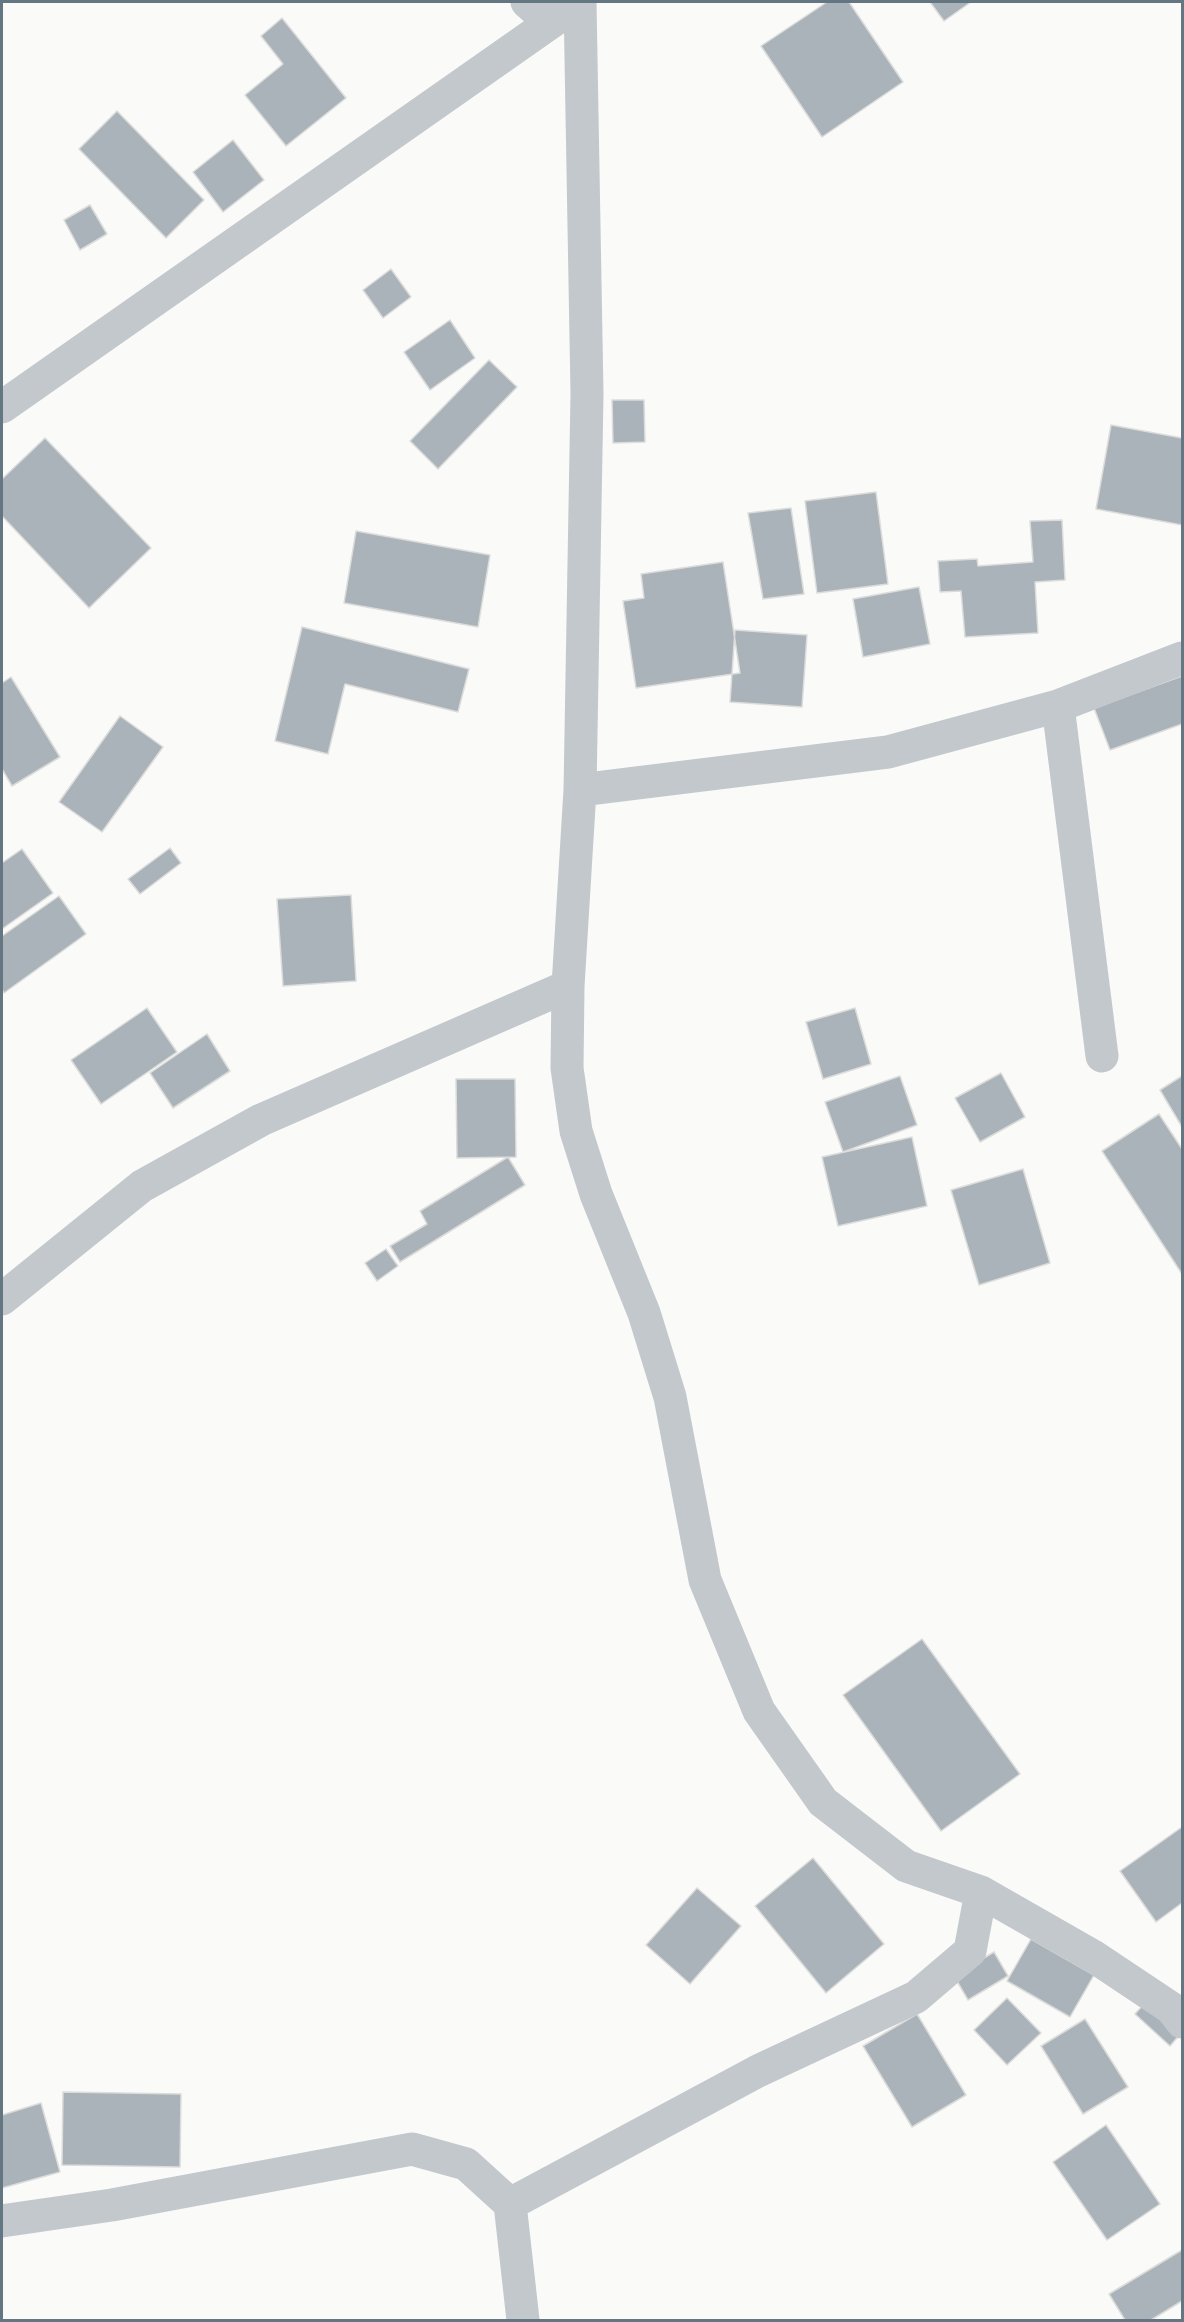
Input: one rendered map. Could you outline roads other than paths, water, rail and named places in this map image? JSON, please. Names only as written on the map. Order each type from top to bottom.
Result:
[{"type":"street","points":[[2,407],[538,12],[580,2],[587,394],[580,790],[567,986],[567,1068],[576,1131],[596,1194],[644,1312],[670,1397],[705,1581],[759,1711],[823,1802],[906,1866],[981,1892],[1093,1956],[1172,2008],[1182,2022]]},
{"type":"street","points":[[580,790],[888,752],[1058,706],[1182,658]]},
{"type":"street","points":[[1058,706],[1102,1056]]},
{"type":"street","points":[[2,1299],[142,1186],[261,1120],[567,986]]},
{"type":"street","points":[[510,2204],[758,2071],[916,1997],[970,1951],[981,1892]]},
{"type":"street","points":[[2,2221],[112,2205],[412,2150],[466,2164],[510,2204],[523,2320]]}]
